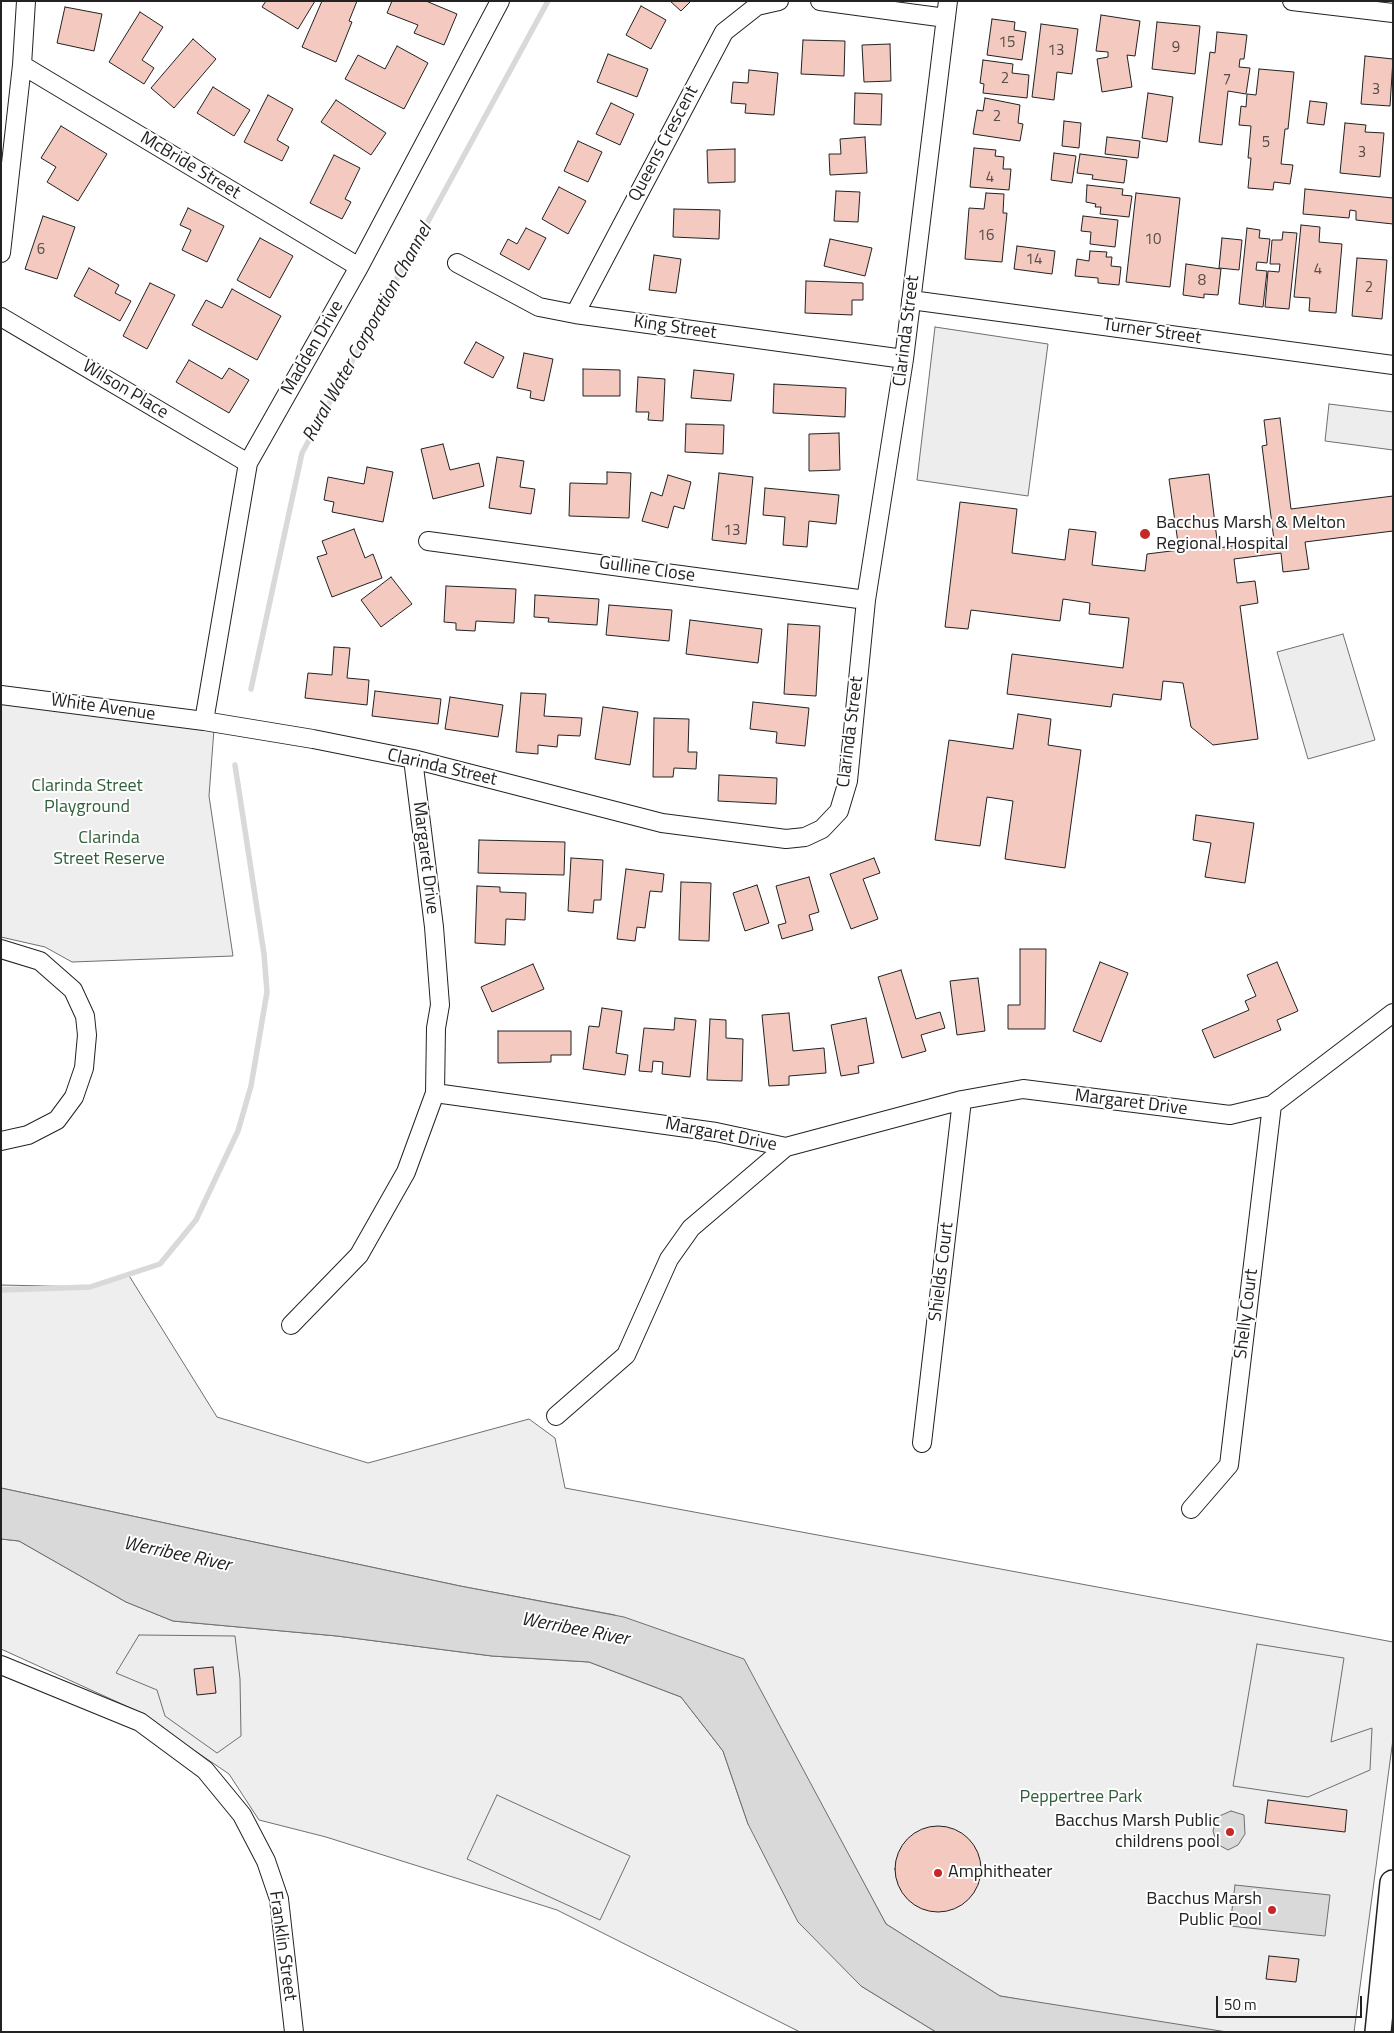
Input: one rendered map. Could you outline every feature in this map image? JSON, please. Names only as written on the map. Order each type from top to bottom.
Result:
[{"type":"main road","points":[[1378,2032],[1393,1883]]},
{"type":"street","points":[[1,253],[22,65],[26,1]]},
{"type":"street","name":"Madden Drive","points":[[204,722],[248,463],[359,267],[500,1]]},
{"type":"street","name":"Queens Crescent","points":[[575,314],[724,32],[757,6],[778,1]]},
{"type":"street","points":[[820,1],[947,10]]},
{"type":"street","points":[[1292,1],[1393,13]]},
{"type":"street","name":"Clarinda Street","points":[[204,722],[313,739],[413,759],[662,822],[786,839],[805,837],[822,829],[839,811],[848,781],[866,600],[904,359],[947,10]]},
{"type":"street","name":"McBride Street","points":[[22,65],[359,267]]},
{"type":"street","name":"King Street","points":[[457,263],[539,307],[575,314],[904,359]]},
{"type":"street","name":"Turner Street","points":[[911,300],[1393,365]]},
{"type":"street","name":"Wilson Place","points":[[1,317],[248,463]]},
{"type":"street","name":"Gulline Close","points":[[428,541],[866,600]]},
{"type":"street","name":"White Avenue","points":[[1,695],[204,722]]},
{"type":"street","name":"Margaret Drive","points":[[413,759],[434,927],[440,1005],[436,1028],[435,1093],[716,1132],[786,1147],[962,1100],[1023,1089],[1230,1115],[1272,1105],[1393,1013]]},
{"type":"street","points":[[1,948],[40,961],[72,990],[85,1016],[87,1035],[82,1075],[74,1096],[57,1120],[28,1135],[1,1141]]},
{"type":"street","points":[[291,1325],[359,1255],[406,1172],[435,1093]]},
{"type":"street","name":"Shields Court","points":[[922,1443],[962,1100]]},
{"type":"street","name":"Shelly Court","points":[[1191,1509],[1229,1465],[1272,1105]]},
{"type":"street","points":[[556,1416],[626,1355],[669,1259],[691,1228],[786,1147]]},
{"type":"street","name":"Franklin Street","points":[[1,1664],[140,1722],[205,1770],[242,1815],[266,1861],[279,1899],[294,2032]]},
{"type":"green space","name":"Clarinda Street Reserve","points":[[1,702],[214,729],[209,796],[233,956],[72,962],[45,947],[1,937]]},
{"type":"green space","name":"Peppertree Park","points":[[128,1274],[217,1417],[368,1463],[529,1419],[555,1438],[565,1488],[1393,1642],[1393,1739],[1354,2032],[1208,2032],[1000,1996],[886,1924],[820,1803],[615,1615],[460,1586],[1,1488],[1,1285],[90,1287]]},
{"type":"green space","points":[[1,1539],[19,1541],[126,1602],[173,1621],[337,1636],[492,1656],[589,1662],[681,1697],[723,1751],[748,1824],[861,1986],[936,2032],[800,2032],[557,1910],[326,1837],[259,1820],[229,1774],[135,1710],[1,1649]]},
{"type":"shaded area","points":[[935,327],[1048,344],[1028,496],[917,480]]},
{"type":"shaded area","points":[[1329,404],[1393,412],[1393,450],[1325,441]]},
{"type":"shaded area","points":[[1343,634],[1375,740],[1308,759],[1277,652]]},
{"type":"shaded area","points":[[139,1635],[235,1636],[240,1679],[241,1736],[217,1753],[165,1716],[157,1690],[116,1673]]},
{"type":"shaded area","points":[[1257,1644],[1344,1658],[1331,1742],[1372,1728],[1370,1770],[1308,1797],[1233,1786]]},
{"type":"shaded area","points":[[497,1795],[630,1856],[600,1920],[467,1859]]},
{"type":"water","name":"Werribee River","points":[[1,1488],[460,1586],[624,1617],[744,1659],[886,1924],[1000,1996],[1227,2032],[936,2032],[861,1986],[798,1922],[748,1824],[723,1751],[681,1697],[589,1662],[492,1656],[337,1636],[173,1621],[126,1602],[19,1541],[1,1539]]},
{"type":"water","name":"Bacchus Marsh Public childrens pool","points":[[1231,1811],[1244,1815],[1245,1834],[1238,1845],[1228,1850],[1217,1844],[1213,1831],[1217,1817]]},
{"type":"water","points":[[1235,1885],[1330,1895],[1325,1936],[1230,1926]]},
{"type":"building","points":[[266,1],[315,1],[298,29],[262,7]]},
{"type":"building","points":[[322,1],[357,1],[349,21],[352,22],[336,62],[302,47]]},
{"type":"building","points":[[392,1],[426,1],[457,14],[444,45],[414,33],[418,25],[387,13]]},
{"type":"building","points":[[670,1],[691,1],[681,11]]},
{"type":"building","points":[[641,6],[666,20],[651,49],[626,35]]},
{"type":"building","points":[[65,7],[102,14],[94,51],[57,43]]},
{"type":"building","points":[[140,12],[163,27],[142,60],[154,68],[144,84],[109,62]]},
{"type":"building","points":[[1101,15],[1140,21],[1135,56],[1127,55],[1132,87],[1102,92],[1097,59],[1108,57],[1108,52],[1096,51]]},
{"type":"building","points":[[992,19],[1015,22],[1014,30],[1026,32],[1022,60],[987,55]]},
{"type":"building","points":[[1157,22],[1200,26],[1195,74],[1152,69]]},
{"type":"building","points":[[1041,24],[1078,29],[1072,74],[1057,72],[1054,100],[1032,97]]},
{"type":"building","points":[[1217,32],[1247,35],[1244,59],[1240,59],[1239,67],[1250,68],[1246,94],[1228,91],[1222,145],[1199,142],[1210,52],[1215,53]]},
{"type":"building","points":[[193,39],[216,59],[174,108],[151,88]]},
{"type":"building","points":[[803,40],[845,41],[844,76],[801,74]]},
{"type":"building","points":[[890,44],[891,81],[864,82],[862,45]]},
{"type":"building","points":[[397,46],[428,63],[404,109],[345,79],[358,55],[385,69]]},
{"type":"building","points":[[608,54],[648,69],[637,97],[597,82]]},
{"type":"building","points":[[1365,56],[1393,59],[1390,106],[1361,104]]},
{"type":"building","points":[[983,60],[1013,64],[1012,73],[1029,75],[1027,98],[983,93],[984,84],[980,83]]},
{"type":"building","points":[[1259,69],[1294,72],[1288,129],[1285,129],[1281,164],[1293,165],[1290,184],[1274,182],[1273,190],[1248,188],[1251,158],[1248,158],[1251,126],[1239,125],[1241,106],[1246,107],[1247,94],[1256,95]]},
{"type":"building","points":[[749,70],[778,73],[774,115],[745,113],[746,104],[731,103],[733,82],[748,83]]},
{"type":"building","points":[[213,87],[250,110],[234,136],[197,113]]},
{"type":"building","points":[[855,93],[882,94],[881,125],[854,124]]},
{"type":"building","points":[[1148,93],[1173,97],[1167,142],[1142,138]]},
{"type":"building","points":[[268,95],[293,109],[277,140],[289,147],[282,161],[244,142]]},
{"type":"building","points":[[985,98],[1020,105],[1018,123],[1023,124],[1020,141],[973,134],[977,110],[983,111]]},
{"type":"building","points":[[336,100],[386,133],[371,155],[321,122]]},
{"type":"building","points":[[1310,101],[1327,103],[1324,125],[1307,123]]},
{"type":"building","points":[[611,103],[634,114],[620,145],[596,134]]},
{"type":"building","points":[[1064,121],[1081,123],[1079,148],[1062,146]]},
{"type":"building","points":[[1345,123],[1366,125],[1365,132],[1384,133],[1380,177],[1340,173]]},
{"type":"building","points":[[61,126],[107,154],[78,201],[47,182],[56,167],[41,158]]},
{"type":"building","points":[[865,137],[867,173],[830,175],[829,154],[841,154],[840,139]]},
{"type":"building","points":[[1107,137],[1140,141],[1138,158],[1105,154]]},
{"type":"building","points":[[578,141],[602,152],[588,182],[564,171]]},
{"type":"building","points":[[974,148],[996,150],[995,156],[1004,157],[1003,169],[1011,169],[1009,190],[970,187]]},
{"type":"building","points":[[735,149],[735,182],[708,183],[707,150]]},
{"type":"building","points":[[1054,153],[1076,156],[1072,183],[1051,180]]},
{"type":"building","points":[[1080,154],[1127,160],[1124,183],[1092,179],[1093,175],[1077,173]]},
{"type":"building","points":[[334,155],[360,168],[345,199],[351,202],[342,219],[310,203]]},
{"type":"building","points":[[1087,185],[1123,189],[1122,195],[1132,196],[1129,217],[1100,214],[1101,207],[1095,207],[1096,204],[1086,202]]},
{"type":"building","points":[[559,187],[586,201],[568,234],[542,219]]},
{"type":"building","points":[[1305,189],[1393,198],[1393,224],[1356,220],[1356,211],[1350,210],[1349,218],[1303,214]]},
{"type":"building","points":[[836,191],[860,192],[858,222],[834,221]]},
{"type":"building","points":[[986,193],[1004,194],[1003,213],[1007,213],[1002,262],[965,259],[969,208],[984,209]]},
{"type":"building","points":[[1136,193],[1180,198],[1170,287],[1126,282]]},
{"type":"building","points":[[188,208],[224,226],[207,262],[182,250],[191,230],[180,225]]},
{"type":"building","points":[[674,209],[720,210],[719,239],[673,237]]},
{"type":"building","points":[[43,216],[75,227],[57,279],[25,269]]},
{"type":"building","points":[[1083,216],[1118,220],[1115,247],[1090,244],[1091,232],[1081,231]]},
{"type":"building","points":[[1301,225],[1320,227],[1319,242],[1342,244],[1336,313],[1309,311],[1310,298],[1294,297]]},
{"type":"building","points":[[526,228],[546,238],[529,270],[500,254],[508,239],[517,244]]},
{"type":"building","points":[[1247,228],[1260,230],[1259,238],[1270,239],[1267,263],[1257,262],[1256,270],[1267,271],[1263,307],[1239,304]]},
{"type":"building","points":[[1283,232],[1297,233],[1289,309],[1265,307],[1268,271],[1279,272],[1280,264],[1270,264],[1272,240],[1282,240]]},
{"type":"building","points":[[260,238],[293,256],[270,298],[237,280]]},
{"type":"building","points":[[1222,238],[1242,240],[1239,270],[1219,268]]},
{"type":"building","points":[[830,239],[872,248],[865,276],[824,266]]},
{"type":"building","points":[[1017,246],[1055,251],[1052,274],[1014,269]]},
{"type":"building","points":[[1090,251],[1107,252],[1106,257],[1112,257],[1111,266],[1121,267],[1119,285],[1098,283],[1098,278],[1075,276],[1077,259],[1089,261]]},
{"type":"building","points":[[654,255],[681,259],[676,293],[649,290]]},
{"type":"building","points":[[1357,258],[1387,260],[1382,319],[1352,316]]},
{"type":"building","points":[[1186,264],[1221,269],[1218,295],[1204,294],[1204,298],[1183,295]]},
{"type":"building","points":[[89,268],[119,285],[115,293],[131,301],[120,321],[74,296]]},
{"type":"building","points":[[806,281],[863,283],[863,300],[852,300],[852,315],[805,313]]},
{"type":"building","points":[[150,283],[175,295],[147,349],[123,336]]},
{"type":"building","points":[[232,289],[281,316],[257,360],[192,325],[206,300],[222,308]]},
{"type":"building","points":[[476,342],[504,357],[493,378],[464,363]]},
{"type":"building","points":[[524,353],[553,359],[544,401],[530,398],[531,391],[517,388]]},
{"type":"building","points":[[189,360],[222,379],[229,368],[249,380],[229,413],[176,382]]},
{"type":"building","points":[[583,369],[620,370],[620,396],[583,396]]},
{"type":"building","points":[[694,370],[734,374],[731,401],[691,398]]},
{"type":"building","points":[[638,377],[665,379],[663,421],[648,420],[649,412],[636,412]]},
{"type":"building","points":[[774,384],[846,388],[845,417],[773,413]]},
{"type":"building","points":[[1280,418],[1291,509],[1393,496],[1393,531],[1305,542],[1309,569],[1283,572],[1281,553],[1234,559],[1237,583],[1255,581],[1258,603],[1240,606],[1258,739],[1213,745],[1191,727],[1183,683],[1163,681],[1161,700],[1113,694],[1111,707],[1007,694],[1012,654],[1123,668],[1129,618],[1089,614],[1090,603],[1063,599],[1060,621],[971,610],[968,629],[945,627],[960,502],[1017,509],[1012,553],[1065,560],[1069,529],[1096,532],[1092,565],[1145,571],[1147,554],[1179,550],[1169,479],[1209,474],[1218,548],[1274,540],[1262,446],[1267,445],[1264,420]]},
{"type":"building","points":[[686,424],[724,425],[723,454],[685,452]]},
{"type":"building","points":[[839,433],[840,470],[809,471],[809,434]]},
{"type":"building","points":[[443,444],[450,470],[479,463],[484,486],[433,499],[421,449]]},
{"type":"building","points":[[497,457],[524,461],[520,487],[535,489],[531,514],[489,508]]},
{"type":"building","points":[[367,467],[393,472],[383,522],[332,512],[334,502],[324,500],[328,477],[364,484]]},
{"type":"building","points":[[607,472],[631,473],[629,518],[569,516],[570,483],[607,484]]},
{"type":"building","points":[[719,473],[753,477],[746,544],[712,540]]},
{"type":"building","points":[[668,475],[691,482],[684,509],[674,506],[668,528],[642,521],[651,492],[662,496]]},
{"type":"building","points":[[765,488],[839,495],[836,524],[809,521],[807,547],[783,545],[785,517],[763,515]]},
{"type":"building","points":[[354,529],[365,558],[373,554],[382,578],[332,597],[317,557],[327,554],[322,541]]},
{"type":"building","points":[[391,577],[412,604],[381,627],[361,600]]},
{"type":"building","points":[[446,586],[516,589],[514,623],[476,621],[475,631],[456,630],[456,623],[444,622]]},
{"type":"building","points":[[535,595],[599,599],[597,625],[548,622],[549,618],[534,617]]},
{"type":"building","points":[[609,605],[672,610],[669,641],[606,635]]},
{"type":"building","points":[[690,620],[762,629],[758,663],[686,654]]},
{"type":"building","points":[[788,624],[820,626],[816,696],[784,694]]},
{"type":"building","points":[[334,647],[350,648],[347,678],[369,680],[367,705],[305,698],[308,673],[332,675]]},
{"type":"building","points":[[375,691],[441,699],[438,724],[372,716]]},
{"type":"building","points":[[521,693],[546,694],[544,716],[582,718],[580,736],[558,735],[557,747],[538,745],[538,754],[516,752]]},
{"type":"building","points":[[450,697],[503,705],[498,737],[445,729]]},
{"type":"building","points":[[753,702],[809,708],[805,746],[776,743],[777,732],[750,729]]},
{"type":"building","points":[[603,707],[638,712],[630,765],[595,759]]},
{"type":"building","points":[[1018,714],[1051,719],[1048,745],[1081,750],[1065,868],[1005,859],[1013,801],[987,797],[980,846],[935,840],[949,740],[1013,749]]},
{"type":"building","points":[[654,718],[689,719],[688,752],[697,752],[696,769],[674,768],[673,777],[653,777]]},
{"type":"building","points":[[719,775],[777,778],[776,804],[718,801]]},
{"type":"building","points":[[1196,815],[1254,823],[1245,883],[1205,877],[1211,843],[1193,840]]},
{"type":"building","points":[[479,840],[565,842],[564,875],[478,873]]},
{"type":"building","points":[[571,858],[603,860],[601,900],[594,900],[593,913],[568,911]]},
{"type":"building","points":[[874,858],[880,873],[863,879],[878,919],[851,929],[830,874]]},
{"type":"building","points":[[626,869],[664,874],[662,892],[650,891],[645,928],[637,927],[635,941],[617,939]]},
{"type":"building","points":[[809,877],[819,912],[809,915],[813,930],[782,939],[778,925],[786,923],[776,886]]},
{"type":"building","points":[[681,882],[711,883],[709,941],[679,940]]},
{"type":"building","points":[[757,885],[769,923],[745,931],[733,893]]},
{"type":"building","points":[[477,886],[500,887],[500,892],[526,893],[525,920],[506,919],[505,945],[475,943]]},
{"type":"building","points":[[1020,949],[1046,949],[1045,1029],[1008,1029],[1008,1005],[1020,1005]]},
{"type":"building","points":[[1100,962],[1128,973],[1101,1042],[1073,1031]]},
{"type":"building","points":[[1277,962],[1298,1011],[1277,1020],[1281,1030],[1214,1058],[1202,1030],[1249,1010],[1245,1001],[1256,996],[1247,975]]},
{"type":"building","points":[[533,964],[544,989],[492,1012],[481,987]]},
{"type":"building","points":[[901,970],[916,1019],[940,1012],[945,1028],[921,1035],[926,1051],[902,1058],[878,977]]},
{"type":"building","points":[[978,978],[985,1031],[957,1035],[950,981]]},
{"type":"building","points":[[602,1008],[622,1011],[616,1053],[628,1055],[625,1075],[583,1069],[589,1026],[599,1027]]},
{"type":"building","points":[[789,1013],[793,1051],[824,1048],[826,1073],[789,1076],[789,1085],[769,1086],[762,1015]]},
{"type":"building","points":[[675,1018],[696,1020],[690,1077],[662,1074],[663,1062],[653,1061],[652,1072],[639,1071],[644,1028],[674,1030]]},
{"type":"building","points":[[866,1018],[874,1063],[858,1066],[859,1073],[841,1076],[831,1025]]},
{"type":"building","points":[[710,1019],[726,1020],[726,1038],[743,1039],[742,1081],[707,1080]]},
{"type":"building","points":[[498,1031],[571,1031],[571,1055],[551,1055],[551,1062],[498,1063]]},
{"type":"building","points":[[213,1667],[216,1693],[197,1695],[194,1669]]},
{"type":"building","points":[[1268,1800],[1347,1810],[1345,1832],[1265,1823]]},
{"type":"building","name":"Amphitheater","points":[[930,1826],[946,1826],[955,1829],[969,1838],[978,1852],[981,1869],[978,1886],[969,1900],[955,1909],[946,1912],[930,1912],[914,1905],[902,1893],[895,1877],[895,1861],[902,1845],[914,1833]]},
{"type":"building","points":[[1269,1956],[1299,1959],[1296,1982],[1266,1979]]},
{"type":"waterway","name":"Rural Water Corporation Channel","points":[[251,689],[302,453],[548,1]]},
{"type":"waterway","name":"Rural Water Corporation Channel","points":[[1,1290],[90,1287],[160,1264],[196,1220],[238,1131],[251,1086],[267,992],[264,954],[235,765]]},
{"type":"place","name":"Bacchus Marsh & Melton Regional Hospital","points":[[1145,534]]},
{"type":"place","name":"Bacchus Marsh Public childrens pool","points":[[1230,1832]]},
{"type":"place","name":"Amphitheater","points":[[938,1873]]},
{"type":"place","name":"Bacchus Marsh Public Pool","points":[[1272,1910]]},
{"type":"park label","name":"Clarinda Street Playground","points":[[87,798]]}]
